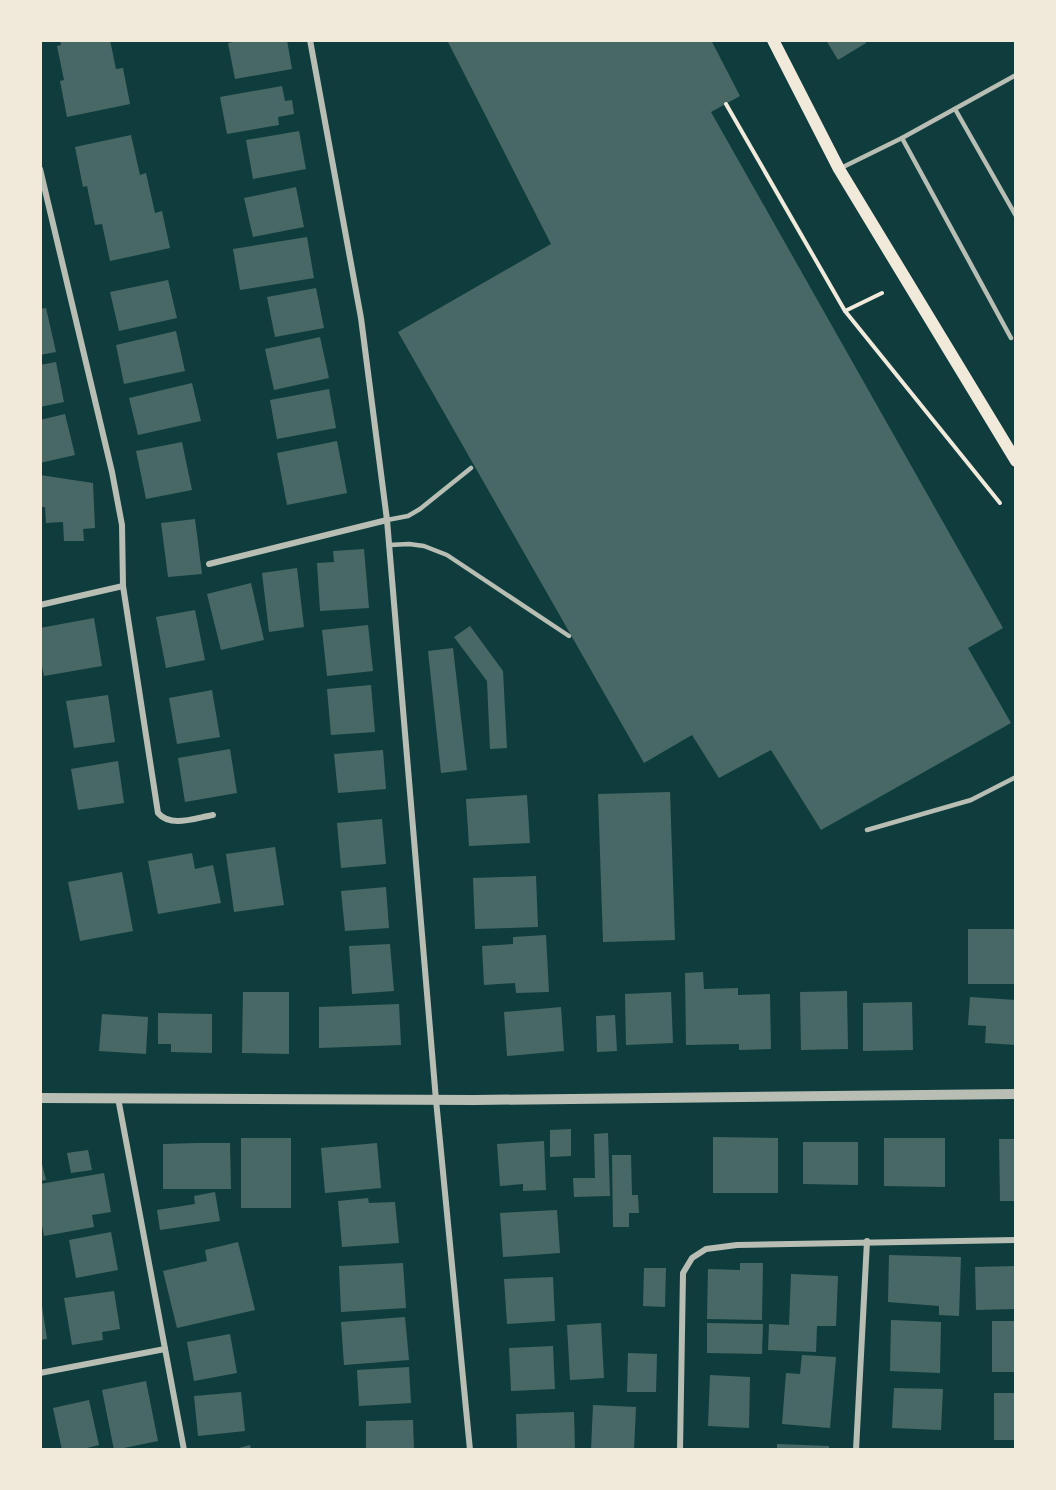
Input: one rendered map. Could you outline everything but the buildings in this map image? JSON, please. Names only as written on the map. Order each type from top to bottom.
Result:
[{"type":"main road","points":[[773,40],[838,170],[1016,461]]},
{"type":"street","points":[[310,40],[361,318],[387,520],[436,1100],[470,1449]]},
{"type":"street","points":[[40,169],[112,472],[122,525],[123,586],[158,813],[164,819],[172,822],[213,815]]},
{"type":"street","points":[[210,564],[387,520]]},
{"type":"street","points":[[40,605],[123,586]]},
{"type":"street","points":[[40,1098],[436,1100],[1016,1094]]},
{"type":"street","points":[[117,1097],[184,1449]]},
{"type":"street","points":[[680,1449],[683,1273],[692,1258],[706,1249],[737,1245],[867,1241],[1016,1240]]},
{"type":"street","points":[[856,1449],[867,1241]]},
{"type":"street","points":[[40,1372],[165,1349]]},
{"type":"lane","points":[[838,170],[902,138],[1016,75]]},
{"type":"lane","points":[[955,109],[1016,216]]},
{"type":"lane","points":[[902,138],[1011,338]]},
{"type":"lane","points":[[387,520],[408,516],[420,509],[471,468]]},
{"type":"lane","points":[[389,545],[424,546],[447,555],[569,636]]},
{"type":"lane","points":[[867,830],[971,800],[1016,777]]},
{"type":"path","points":[[726,104],[845,311],[1000,503]]},
{"type":"path","points":[[845,311],[882,292]]}]
